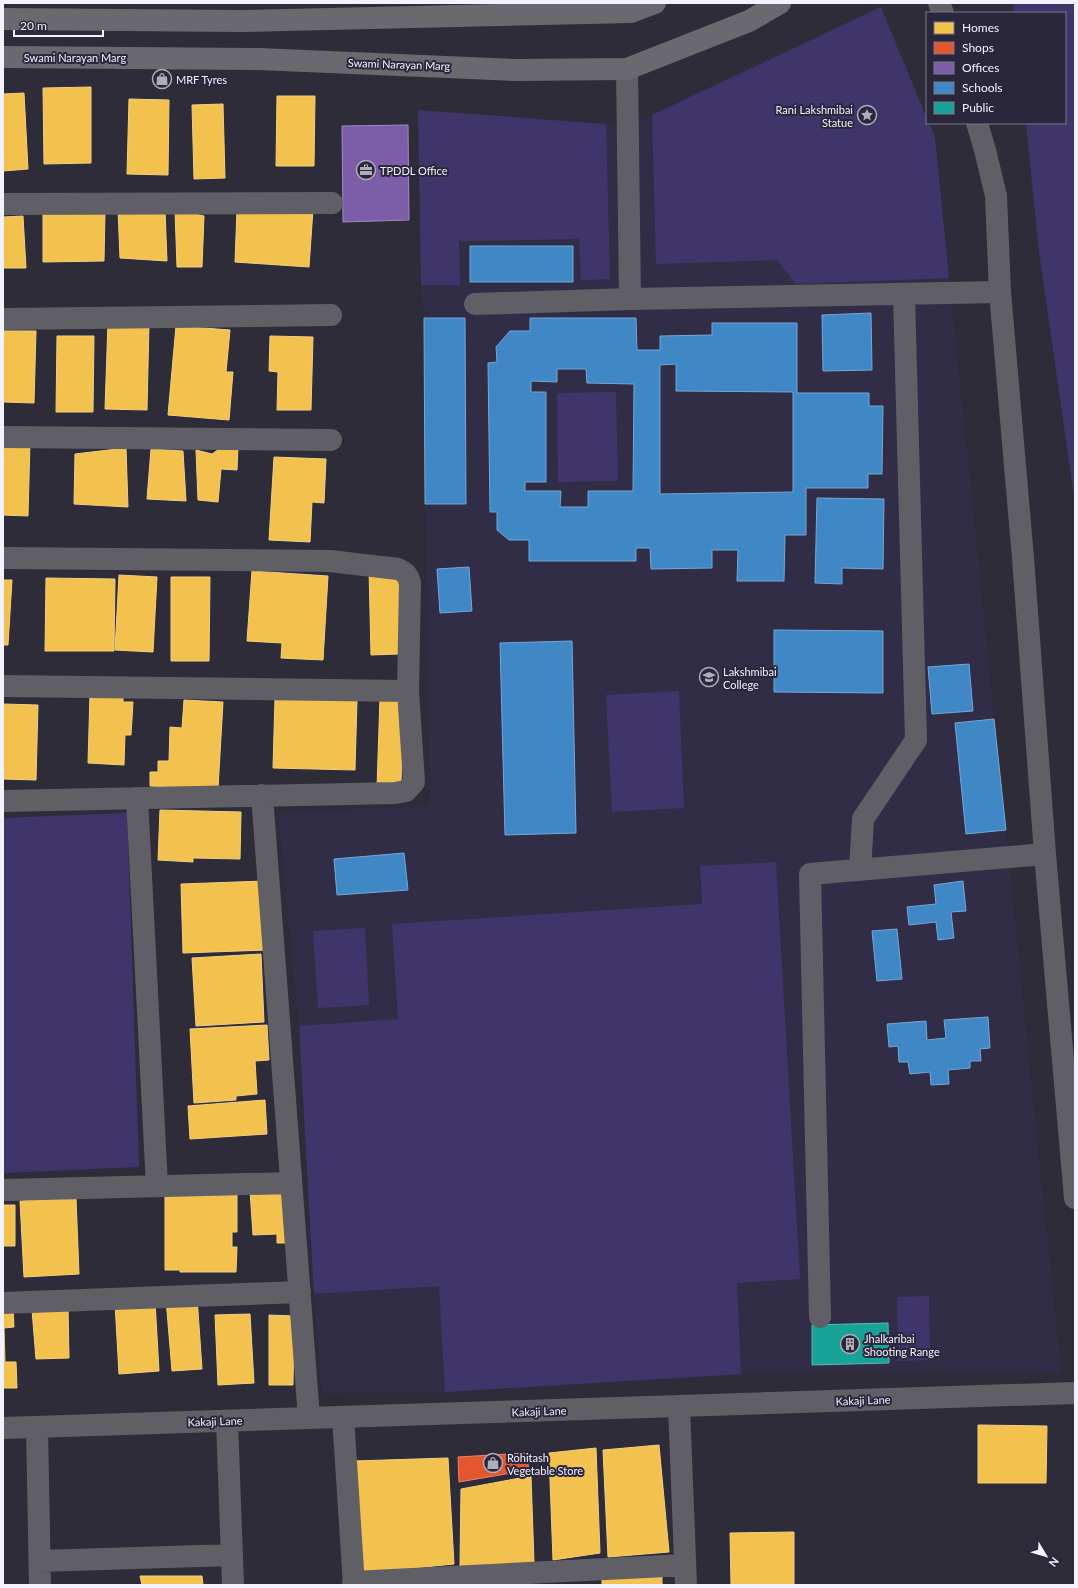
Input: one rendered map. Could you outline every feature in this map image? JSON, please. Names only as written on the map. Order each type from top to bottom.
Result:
[{"type":"main road","points":[[3,19],[241,21],[559,14],[631,12],[654,3]]},
{"type":"main road","name":"Swami Narayan Marg","points":[[3,57],[259,58],[516,70],[627,69],[749,21],[780,3]]},
{"type":"street","points":[[627,69],[630,299]]},
{"type":"street","points":[[977,124],[996,196],[1000,292],[1022,550],[1045,854],[1071,1114],[1075,1198]]},
{"type":"street","points":[[3,204],[332,203]]},
{"type":"street","points":[[475,304],[630,299],[1000,292]]},
{"type":"street","points":[[860,870],[863,819],[916,740],[904,295]]},
{"type":"street","points":[[3,319],[332,315]]},
{"type":"street","points":[[3,437],[330,440]]},
{"type":"street","points":[[3,558],[330,561],[398,569],[404,572],[410,582],[408,691],[414,782],[406,791],[395,793],[3,801]]},
{"type":"street","points":[[3,686],[408,691]]},
{"type":"street","points":[[262,795],[309,1418]]},
{"type":"street","points":[[137,798],[157,1186]]},
{"type":"street","points":[[820,1317],[810,874],[1045,854]]},
{"type":"street","points":[[3,1190],[291,1183]]},
{"type":"street","points":[[3,1303],[300,1292]]},
{"type":"street","name":"Kakaji Lane","points":[[3,1428],[1075,1393]]},
{"type":"street","points":[[343,1417],[354,1583],[686,1575],[679,1406]]},
{"type":"street","points":[[227,1421],[233,1585]]},
{"type":"street","points":[[36,1427],[40,1585]]},
{"type":"street","points":[[40,1561],[232,1555]]},
{"type":"shaded area","points":[[1013,3],[1075,3],[1075,503],[1039,252],[1026,124],[1066,124],[1066,12],[1014,12]]},
{"type":"shaded area","name":"Lakshmibai College","points":[[881,7],[926,117],[926,124],[929,124],[935,137],[1061,1372],[805,1371],[445,1392],[322,1394],[314,1294],[299,1026],[278,813],[430,805],[425,504],[424,318],[421,285],[418,110],[628,126]]},
{"type":"shaded area","points":[[881,7],[926,117],[926,124],[929,124],[935,137],[949,278],[796,284],[777,260],[656,264],[652,115]]},
{"type":"shaded area","points":[[418,110],[606,124],[610,279],[581,280],[579,239],[459,241],[460,285],[421,285]]},
{"type":"shaded area","points":[[616,392],[618,481],[558,482],[557,393]]},
{"type":"shaded area","points":[[679,691],[684,808],[612,812],[606,695]]},
{"type":"shaded area","points":[[127,813],[139,1167],[3,1173],[3,818]]},
{"type":"shaded area","points":[[776,862],[800,1279],[737,1283],[741,1374],[445,1392],[439,1286],[314,1294],[299,1026],[398,1019],[392,924],[702,904],[700,866]]},
{"type":"shaded area","points":[[365,928],[369,1005],[318,1008],[313,931]]},
{"type":"shaded area","points":[[929,1296],[930,1360],[898,1361],[897,1297]]},
{"type":"building: Homes","points":[[91,87],[91,163],[44,164],[43,88]]},
{"type":"building: Homes","points":[[24,93],[28,169],[3,171],[3,94]]},
{"type":"building: Homes","points":[[277,96],[315,96],[314,166],[276,166]]},
{"type":"building: Homes","points":[[129,99],[169,100],[168,175],[127,174]]},
{"type":"building: Homes","points":[[223,104],[225,178],[194,179],[192,105]]},
{"type":"building: Homes","points":[[313,209],[309,267],[235,262],[237,210]]},
{"type":"building: Homes","points":[[118,210],[165,210],[167,261],[120,258]]},
{"type":"building: Homes","points":[[175,210],[204,216],[202,267],[177,267]]},
{"type":"building: Homes","points":[[43,211],[105,211],[104,261],[43,262]]},
{"type":"building: Homes","points":[[23,216],[26,268],[3,268],[3,217]]},
{"type":"building: Homes","points":[[108,322],[149,323],[147,410],[105,409]]},
{"type":"building: Homes","points":[[176,326],[230,330],[226,372],[233,372],[229,420],[168,415]]},
{"type":"building: Homes","points":[[3,331],[36,331],[34,403],[3,402]]},
{"type":"building: Homes","points":[[57,336],[94,336],[93,412],[56,412]]},
{"type":"building: Homes","points":[[270,336],[313,337],[311,410],[277,410],[278,372],[269,371]]},
{"type":"building: Homes","points":[[30,442],[28,516],[3,515],[3,444]]},
{"type":"building: Homes","points":[[225,445],[238,446],[237,470],[221,469],[218,502],[198,500],[196,450],[212,454]]},
{"type":"building: Homes","points":[[126,448],[128,507],[74,504],[75,454]]},
{"type":"building: Homes","points":[[151,449],[183,451],[186,501],[147,499]]},
{"type":"building: Homes","points":[[274,457],[326,459],[324,503],[312,502],[310,542],[269,540]]},
{"type":"building: Homes","points":[[369,569],[400,571],[399,654],[371,655]]},
{"type":"building: Homes","points":[[252,571],[328,576],[323,660],[281,658],[282,643],[247,641]]},
{"type":"building: Homes","points":[[119,575],[157,577],[153,652],[115,650]]},
{"type":"building: Homes","points":[[171,577],[210,577],[209,661],[171,661]]},
{"type":"building: Homes","points":[[46,578],[115,579],[114,651],[45,651]]},
{"type":"building: Homes","points":[[3,580],[12,580],[8,645],[3,645]]},
{"type":"building: Homes","points":[[90,694],[123,694],[123,702],[133,702],[131,735],[125,735],[124,765],[88,763]]},
{"type":"building: Homes","points":[[403,696],[401,785],[377,788],[380,697]]},
{"type":"building: Homes","points":[[275,698],[357,700],[355,770],[273,768]]},
{"type":"building: Homes","points":[[184,700],[223,702],[218,789],[150,786],[150,772],[158,772],[158,761],[169,761],[170,727],[182,728]]},
{"type":"building: Homes","points":[[3,704],[38,705],[36,780],[3,779]]},
{"type":"building: Homes","points":[[160,810],[241,812],[240,859],[193,858],[193,862],[158,860]]},
{"type":"building: Homes","points":[[265,881],[267,950],[183,953],[181,884]]},
{"type":"building: Homes","points":[[261,954],[264,1022],[196,1026],[192,958]]},
{"type":"building: Homes","points":[[267,1025],[269,1060],[255,1061],[257,1094],[236,1096],[236,1100],[194,1103],[190,1029]]},
{"type":"building: Homes","points":[[265,1100],[267,1134],[190,1139],[188,1106]]},
{"type":"building: Homes","points":[[285,1189],[290,1243],[277,1243],[277,1234],[253,1235],[250,1191]]},
{"type":"building: Homes","points":[[165,1192],[237,1192],[237,1232],[232,1232],[232,1247],[237,1247],[236,1272],[180,1272],[180,1270],[165,1270]]},
{"type":"building: Homes","points":[[76,1198],[79,1274],[24,1277],[20,1201]]},
{"type":"building: Homes","points":[[3,1205],[15,1205],[15,1246],[3,1246]]},
{"type":"building: Homes","points":[[197,1297],[202,1369],[172,1371],[166,1299]]},
{"type":"building: Homes","points":[[155,1301],[159,1371],[119,1374],[115,1303]]},
{"type":"building: Homes","points":[[68,1307],[69,1358],[36,1359],[32,1310]]},
{"type":"building: Homes","points":[[3,1308],[13,1308],[14,1327],[4,1328],[5,1362],[16,1362],[17,1388],[3,1388]]},
{"type":"building: Homes","points":[[250,1314],[254,1383],[218,1385],[215,1315]]},
{"type":"building: Homes","points":[[269,1315],[294,1316],[293,1385],[269,1385]]},
{"type":"building: Homes","points":[[978,1425],[1047,1426],[1046,1483],[978,1483]]},
{"type":"building: Homes","points":[[659,1445],[669,1552],[608,1557],[603,1450]]},
{"type":"building: Homes","points":[[596,1448],[600,1553],[553,1560],[549,1453]]},
{"type":"building: Homes","points":[[448,1458],[454,1564],[363,1573],[354,1461]]},
{"type":"building: Homes","points":[[531,1476],[534,1562],[460,1566],[461,1489]]},
{"type":"building: Homes","points":[[794,1532],[794,1585],[731,1585],[730,1533]]},
{"type":"building: Homes","points":[[662,1569],[662,1585],[602,1585],[602,1571]]},
{"type":"building: Homes","points":[[140,1576],[202,1576],[203,1585],[142,1585]]},
{"type":"building: Shops","name":"Rohitash Vegetable Store","points":[[526,1453],[529,1470],[459,1482],[458,1457]]},
{"type":"building: Offices","points":[[408,125],[409,220],[343,222],[342,126]]},
{"type":"building: Schools","points":[[470,246],[573,246],[573,282],[470,282]]},
{"type":"building: Schools","points":[[871,313],[872,370],[823,371],[822,315]]},
{"type":"building: Schools","points":[[424,318],[465,318],[466,504],[425,504]]},
{"type":"building: Schools","points":[[530,318],[636,318],[637,350],[660,350],[660,336],[712,335],[712,323],[797,323],[797,393],[869,393],[869,406],[883,406],[882,474],[868,474],[868,488],[806,488],[806,535],[785,535],[784,581],[737,581],[738,550],[712,550],[712,568],[651,569],[650,548],[636,548],[636,561],[529,561],[529,540],[509,540],[497,530],[497,512],[490,512],[488,363],[497,362],[496,347],[510,331],[530,331]],"holes":[[[676,364],[676,391],[793,392],[793,492],[660,494],[660,365]],[[557,369],[586,369],[587,383],[634,384],[633,491],[588,491],[588,507],[560,507],[561,491],[525,491],[525,482],[546,482],[546,392],[531,392],[531,381],[557,382]]]},
{"type":"building: Schools","points":[[817,498],[884,499],[883,569],[842,568],[842,584],[815,583]]},
{"type":"building: Schools","points":[[469,567],[472,611],[440,613],[437,569]]},
{"type":"building: Schools","points":[[774,630],[883,631],[883,693],[774,692]]},
{"type":"building: Schools","points":[[572,641],[576,833],[505,835],[500,643]]},
{"type":"building: Schools","points":[[969,664],[973,711],[932,714],[928,667]]},
{"type":"building: Schools","points":[[994,719],[1006,830],[966,834],[955,723]]},
{"type":"building: Schools","points":[[404,853],[408,890],[337,895],[334,859]]},
{"type":"building: Schools","points":[[963,881],[966,911],[951,912],[954,938],[938,940],[936,922],[909,925],[907,907],[936,904],[934,885]]},
{"type":"building: Schools","points":[[897,929],[902,979],[877,981],[872,931]]},
{"type":"building: Schools","points":[[988,1017],[990,1048],[980,1049],[981,1061],[970,1061],[970,1068],[948,1070],[949,1084],[931,1085],[930,1072],[910,1074],[908,1062],[899,1062],[898,1046],[889,1047],[887,1024],[926,1021],[927,1040],[946,1038],[944,1020]]},
{"type":"building: Public","name":"Jhalkaribai Shooting Range","points":[[888,1323],[889,1363],[812,1365],[812,1325]]},
{"type":"place","name":"MRF Tyres","points":[[162,79]]},
{"type":"place","name":"Rani Lakshmibai Statue","points":[[867,115]]},
{"type":"place","name":"TPDDL Office","points":[[366,170]]},
{"type":"place","name":"Lakshmibai College","points":[[709,677]]},
{"type":"place","name":"Jhalkaribai Shooting Range","points":[[850,1344]]},
{"type":"place","name":"Rohitash Vegetable Store","points":[[493,1463]]}]
